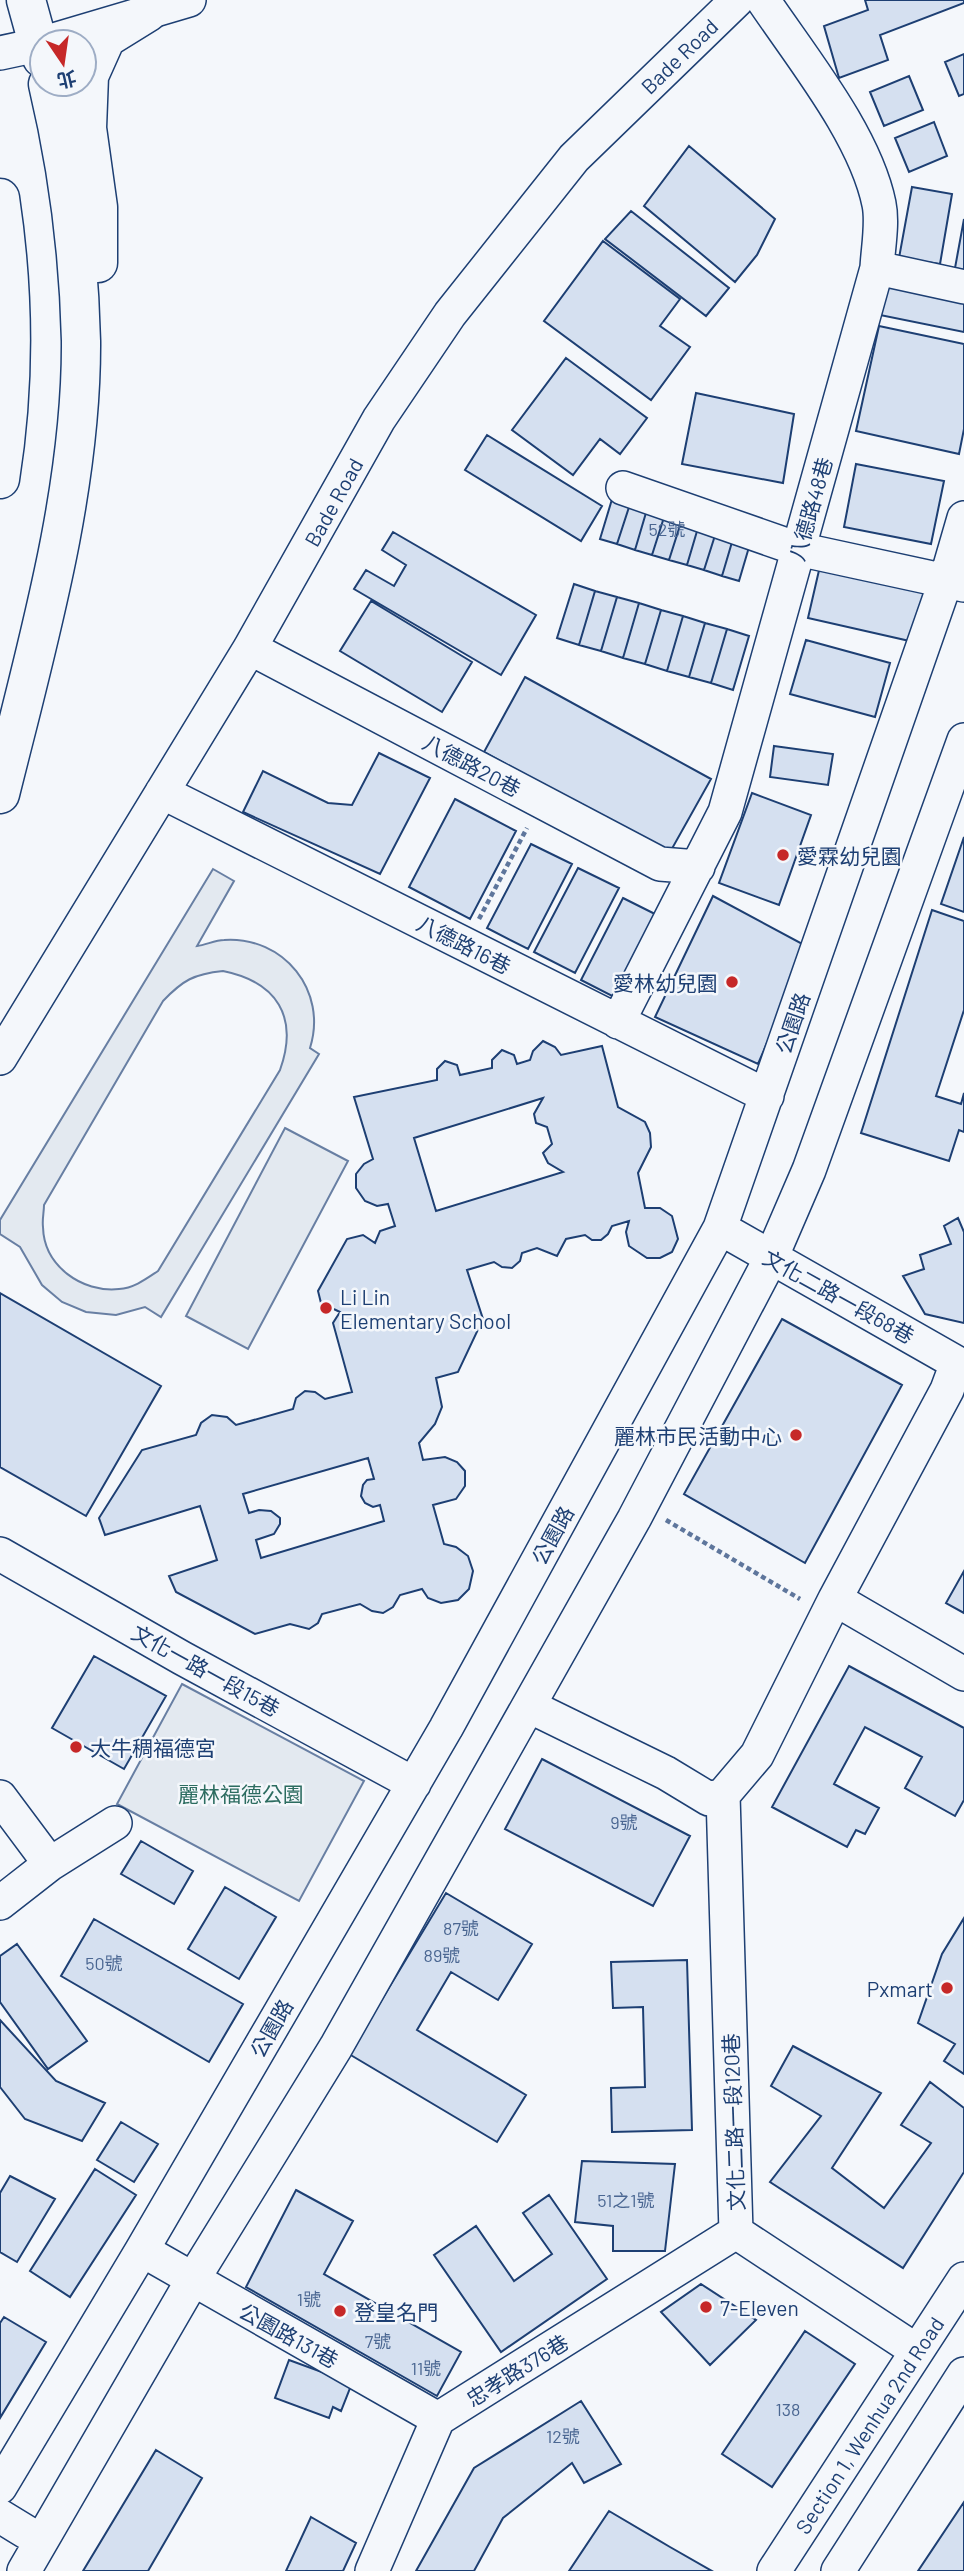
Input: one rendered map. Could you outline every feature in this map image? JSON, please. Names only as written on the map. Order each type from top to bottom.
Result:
[{"type":"main road","points":[[27,3],[36,28]]},
{"type":"main road","points":[[78,400],[99,282],[98,207],[87,128],[89,76],[106,38],[148,12]]},
{"type":"main road","points":[[0,794],[54,575],[69,488],[78,400],[81,343],[77,266],[70,199],[51,98]]},
{"type":"main road","points":[[0,198],[9,255],[12,339],[6,445],[0,479]]},
{"type":"street","points":[[98,29],[189,0]]},
{"type":"street","name":"Bade Road","points":[[0,1058],[250,648],[379,419],[450,314],[574,158],[737,0]]},
{"type":"street","name":"八德路48巷","points":[[618,1022],[725,812],[877,268],[880,206],[868,168],[840,115],[763,0]]},
{"type":"street","points":[[0,53],[28,49]]},
{"type":"street","points":[[877,268],[964,286]]},
{"type":"street","points":[[624,488],[798,549],[955,582]]},
{"type":"street","name":"公園路","points":[[0,2487],[414,1784],[720,1228],[955,582],[964,518]]},
{"type":"street","name":"八德路20巷","points":[[250,648],[660,864],[698,867]]},
{"type":"street","points":[[24,2571],[192,2281],[336,2047],[641,1505],[771,1258],[808,1170],[964,740]]},
{"type":"street","name":"八德路16巷","points":[[162,792],[767,1096]]},
{"type":"street","name":"文化二路一段68巷","points":[[720,1228],[961,1361],[835,1599],[757,1755],[723,1795]]},
{"type":"street","name":"文化一路一段15巷","points":[[0,1554],[182,1658],[414,1784]]},
{"type":"street","points":[[835,1599],[964,1674]]},
{"type":"street","points":[[529,1706],[666,1773],[709,1800],[723,1795]]},
{"type":"street","name":"文化二路一段120巷","points":[[723,1795],[736,2232],[917,2351]]},
{"type":"street","points":[[0,1797],[50,1864]]},
{"type":"street","points":[[0,1903],[50,1864],[115,1823]]},
{"type":"street","name":"忠孝路376巷","points":[[438,2419],[736,2232]]},
{"type":"street","name":"公園路131巷","points":[[142,2250],[192,2281],[438,2419]]},
{"type":"street","name":"Section 1, Wenhua 2nd Road","points":[[774,2571],[964,2279]]},
{"type":"street","points":[[838,2571],[964,2374]]},
{"type":"street","points":[[372,2571],[438,2419]]},
{"type":"street","points":[[0,2516],[41,2541]]},
{"type":"path","points":[[465,945],[541,802]]},
{"type":"path","points":[[641,1505],[802,1600],[835,1599]]},
{"type":"green space","points":[[213,869],[234,881],[197,946],[221,940],[246,941],[265,947],[282,957],[296,971],[307,988],[313,1007],[314,1027],[310,1048],[319,1054],[161,1317],[145,1307],[116,1315],[86,1312],[62,1302],[42,1285],[20,1247],[0,1234],[0,1220]],"holes":[[[223,971],[242,976],[270,993],[285,1018],[287,1034],[280,1070],[158,1271],[135,1285],[119,1289],[105,1289],[79,1281],[58,1265],[50,1254],[43,1227],[44,1205],[163,1001],[183,983],[197,976]]]},
{"type":"green space","points":[[285,1128],[348,1161],[248,1349],[186,1316]]},
{"type":"green space","name":"麗林福德公園","points":[[182,1684],[364,1781],[299,1901],[117,1804]]},
{"type":"building","points":[[865,0],[964,0],[964,3],[880,35],[888,60],[839,78],[824,26],[868,10]]},
{"type":"building","points":[[964,54],[964,94],[959,96],[945,62]]},
{"type":"building","points":[[909,76],[923,110],[884,126],[870,92]]},
{"type":"building","points":[[934,122],[947,156],[909,172],[895,138]]},
{"type":"building","points":[[689,146],[775,219],[757,255],[735,282],[644,206]]},
{"type":"building","points":[[912,187],[952,194],[940,264],[899,258]]},
{"type":"building","points":[[631,211],[729,288],[706,316],[605,239]]},
{"type":"building","points":[[964,219],[964,270],[955,268]]},
{"type":"building","points":[[603,241],[680,299],[660,326],[690,347],[651,400],[544,321]]},
{"type":"building","points":[[887,285],[964,301],[964,332],[880,315]]},
{"type":"building","points":[[879,326],[964,344],[964,429],[959,454],[856,431]]},
{"type":"building","points":[[566,358],[647,418],[620,454],[600,439],[573,475],[512,430]]},
{"type":"building","points":[[696,393],[794,414],[783,483],[682,464]]},
{"type":"building","points":[[487,435],[602,506],[581,541],[465,470]]},
{"type":"building","points":[[856,464],[944,481],[931,544],[844,527]]},
{"type":"building","points":[[613,496],[631,501],[617,544],[600,539]]},
{"type":"building","points":[[631,501],[648,506],[635,550],[617,544]]},
{"type":"building","points":[[648,506],[666,511],[652,555],[635,550]]},
{"type":"building","points":[[666,511],[683,516],[669,560],[652,555]]},
{"type":"building","points":[[683,516],[700,521],[687,565],[669,560]]},
{"type":"building","points":[[700,521],[718,526],[704,570],[687,565]]},
{"type":"building","points":[[718,526],[735,532],[722,576],[704,570]]},
{"type":"building","points":[[393,532],[536,615],[501,675],[354,589],[366,570],[394,586],[406,565],[382,550]]},
{"type":"building","points":[[735,532],[752,537],[739,581],[722,576]]},
{"type":"building","points":[[820,566],[926,590],[914,642],[808,618]]},
{"type":"building","points":[[574,584],[595,591],[579,645],[557,638]]},
{"type":"building","points":[[595,591],[617,597],[601,651],[579,645]]},
{"type":"building","points":[[617,597],[639,603],[623,658],[601,651]]},
{"type":"building","points":[[371,601],[472,662],[442,712],[340,651]]},
{"type":"building","points":[[639,603],[661,610],[645,664],[623,658]]},
{"type":"building","points":[[661,610],[683,616],[667,671],[645,664]]},
{"type":"building","points":[[683,616],[705,623],[689,677],[667,671]]},
{"type":"building","points":[[705,623],[727,629],[711,683],[689,677]]},
{"type":"building","points":[[727,629],[749,636],[733,690],[711,683]]},
{"type":"building","points":[[806,640],[890,663],[875,717],[790,694]]},
{"type":"building","points":[[525,677],[711,779],[669,854],[484,752]]},
{"type":"building","points":[[774,746],[833,754],[828,785],[770,777]]},
{"type":"building","points":[[379,753],[430,778],[380,874],[243,812],[263,771],[328,803],[352,805]]},
{"type":"building","points":[[752,793],[811,815],[779,905],[719,883]]},
{"type":"building","points":[[455,799],[516,831],[470,919],[409,887]]},
{"type":"building","points":[[964,837],[964,912],[941,904]]},
{"type":"building","points":[[531,844],[572,864],[528,949],[487,928]]},
{"type":"building","points":[[578,868],[619,888],[575,973],[534,952]]},
{"type":"building","name":"愛林幼兒園","points":[[713,896],[808,947],[758,1064],[655,1017]]},
{"type":"building","points":[[623,898],[663,918],[620,1000],[581,980]]},
{"type":"building","points":[[932,910],[964,921],[964,1010],[936,1096],[961,1104],[964,1093],[964,1132],[959,1130],[949,1161],[861,1133]]},
{"type":"building","points":[[543,1041],[555,1047],[561,1055],[602,1046],[618,1107],[645,1122],[650,1133],[651,1147],[638,1173],[645,1208],[660,1208],[672,1216],[678,1239],[672,1252],[660,1258],[647,1258],[629,1246],[626,1232],[629,1221],[612,1226],[601,1240],[592,1240],[585,1235],[566,1239],[557,1256],[537,1248],[522,1253],[520,1261],[512,1268],[502,1267],[494,1262],[467,1270],[483,1319],[458,1372],[436,1378],[442,1407],[435,1424],[419,1443],[423,1460],[445,1457],[457,1462],[465,1471],[465,1486],[456,1499],[433,1505],[444,1544],[456,1547],[468,1556],[473,1571],[469,1589],[458,1600],[441,1603],[428,1598],[422,1589],[400,1595],[393,1607],[383,1613],[372,1611],[360,1604],[322,1614],[318,1623],[309,1629],[290,1624],[255,1634],[176,1592],[169,1576],[217,1560],[200,1506],[105,1535],[99,1518],[142,1450],[196,1435],[201,1423],[212,1415],[227,1417],[236,1425],[293,1409],[296,1398],[305,1391],[315,1392],[325,1399],[352,1392],[333,1323],[340,1312],[321,1303],[318,1291],[347,1239],[363,1235],[375,1243],[380,1231],[395,1226],[388,1204],[377,1206],[365,1201],[356,1188],[356,1174],[364,1164],[373,1159],[354,1097],[437,1080],[437,1069],[445,1061],[457,1065],[460,1075],[492,1068],[492,1060],[502,1050],[514,1055],[517,1064],[530,1060],[533,1051]],"holes":[[[543,1098],[534,1114],[536,1123],[547,1127],[552,1144],[543,1153],[548,1163],[563,1172],[436,1211],[414,1138]],[[368,1458],[374,1479],[367,1480],[363,1485],[361,1496],[365,1503],[373,1507],[380,1505],[384,1521],[261,1558],[256,1540],[274,1534],[280,1524],[280,1518],[271,1511],[249,1513],[243,1494]]]},
{"type":"building","points":[[958,1218],[964,1232],[964,1323],[925,1314],[903,1276],[924,1269],[920,1255],[951,1244],[944,1226]]},
{"type":"building","points":[[0,1293],[161,1386],[86,1516],[0,1467]]},
{"type":"building","name":"麗林市民活動中心","points":[[782,1319],[902,1385],[805,1563],[684,1494]]},
{"type":"building","points":[[964,1571],[964,1613],[946,1603]]},
{"type":"building","points":[[94,1656],[166,1696],[124,1769],[52,1728]]},
{"type":"building","points":[[849,1666],[964,1728],[964,1800],[955,1816],[905,1788],[922,1757],[865,1727],[834,1784],[879,1808],[865,1834],[856,1830],[847,1847],[772,1807]]},
{"type":"building","points":[[542,1759],[690,1836],[653,1906],[505,1829]]},
{"type":"building","points":[[141,1841],[193,1871],[174,1904],[121,1874]]},
{"type":"building","points":[[225,1887],[276,1917],[239,1979],[188,1949]]},
{"type":"building","points":[[446,1893],[532,1944],[498,2000],[451,1972],[417,2030],[526,2095],[497,2142],[349,2054]]},
{"type":"building","name":"Pxmart","points":[[964,1918],[964,2074],[944,2061],[955,2044],[918,2023],[942,1954]]},
{"type":"building","points":[[94,1919],[243,2004],[209,2062],[61,1976]]},
{"type":"building","points":[[17,1944],[87,2041],[48,2069],[0,2002],[0,1956]]},
{"type":"building","points":[[687,1960],[692,2130],[612,2132],[611,2088],[645,2087],[643,2007],[613,2008],[611,1962]]},
{"type":"building","points":[[0,2020],[56,2081],[105,2103],[82,2141],[25,2119],[0,2087]]},
{"type":"building","points":[[793,2046],[881,2093],[832,2168],[884,2208],[931,2143],[901,2125],[930,2082],[964,2108],[964,2172],[903,2268],[770,2182],[821,2116],[771,2086]]},
{"type":"building","points":[[121,2122],[158,2144],[134,2182],[97,2160]]},
{"type":"building","points":[[582,2161],[675,2164],[665,2251],[613,2251],[613,2226],[575,2222]]},
{"type":"building","points":[[95,2169],[136,2195],[70,2297],[30,2271]]},
{"type":"building","points":[[10,2176],[55,2199],[17,2262],[0,2252],[0,2193]]},
{"type":"building","name":"登皇名門","points":[[296,2190],[353,2221],[324,2274],[461,2352],[437,2396],[246,2287]]},
{"type":"building","points":[[549,2195],[607,2279],[501,2352],[434,2255],[476,2226],[514,2281],[552,2254],[523,2213]]},
{"type":"building","points":[[701,2284],[756,2320],[710,2365],[661,2312]]},
{"type":"building","points":[[4,2317],[46,2342],[0,2418],[0,2323]]},
{"type":"building","points":[[805,2331],[855,2364],[772,2487],[722,2454]]},
{"type":"building","points":[[289,2360],[352,2383],[341,2411],[333,2407],[329,2418],[275,2398]]},
{"type":"building","points":[[581,2401],[621,2464],[584,2483],[572,2463],[503,2518],[474,2571],[416,2571],[474,2468]]},
{"type":"building","points":[[156,2450],[202,2478],[148,2571],[83,2571]]},
{"type":"building","points":[[964,2502],[964,2571],[918,2571]]},
{"type":"building","points":[[609,2511],[670,2547],[712,2571],[569,2571]]},
{"type":"building","points":[[311,2517],[356,2543],[343,2571],[286,2571]]},
{"type":"place","name":"愛霖幼兒園","points":[[783,855]]},
{"type":"place","name":"愛林幼兒園","points":[[732,982]]},
{"type":"place","name":"Li Lin Elementary School","points":[[326,1308]]},
{"type":"place","name":"麗林市民活動中心","points":[[796,1435]]},
{"type":"place","name":"大牛稠福德宮","points":[[76,1747]]},
{"type":"place","name":"Pxmart","points":[[947,1988]]},
{"type":"place","name":"7-Eleven","points":[[706,2307]]},
{"type":"place","name":"登皇名門","points":[[340,2311]]}]
